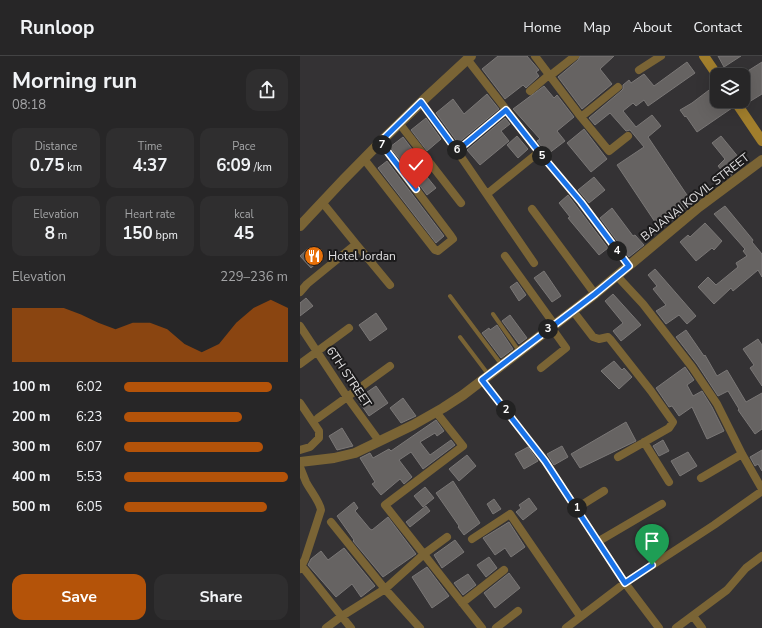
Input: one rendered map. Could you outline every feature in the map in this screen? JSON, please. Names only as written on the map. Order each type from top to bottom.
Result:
[{"type":"main road","points":[[704,56],[712,68]]},
{"type":"main road","points":[[739,108],[762,141]]},
{"type":"street","points":[[535,56],[609,151],[628,136]]},
{"type":"street","points":[[530,91],[575,56]]},
{"type":"street","points":[[639,70],[661,56]]},
{"type":"street","points":[[300,226],[380,142],[469,58],[506,110],[581,202],[629,266]]},
{"type":"street","points":[[581,117],[618,87]]},
{"type":"street","points":[[421,102],[457,151],[534,263]]},
{"type":"street","points":[[457,151],[506,110]]},
{"type":"street","points":[[400,123],[461,203]]},
{"type":"street","points":[[364,159],[435,250],[438,250],[452,239],[452,236],[380,142]]},
{"type":"street","points":[[487,194],[539,152]]},
{"type":"street","name":"BAJANAI KOVIL STREET","points":[[300,462],[334,458],[355,453],[413,425],[463,395],[595,294],[699,207],[762,160]]},
{"type":"street","points":[[322,202],[390,286]]},
{"type":"street","points":[[532,209],[595,294]]},
{"type":"street","points":[[300,292],[307,284],[356,244]]},
{"type":"street","points":[[505,256],[553,325],[566,348],[541,368]]},
{"type":"street","points":[[566,628],[625,583],[714,525],[762,490],[742,454],[718,404],[692,367],[643,304],[617,276]]},
{"type":"street","points":[[573,311],[593,337],[598,339],[608,337],[610,339],[651,391],[673,422],[669,428],[618,457]]},
{"type":"street","name":"6TH STREET","points":[[300,326],[347,397],[379,441]]},
{"type":"street","points":[[300,364],[349,328]]},
{"type":"street","points":[[318,418],[390,366]]},
{"type":"street","points":[[486,377],[577,508],[625,583],[659,628]]},
{"type":"street","points":[[300,403],[319,430],[319,438],[310,447],[300,450]]},
{"type":"street","points":[[436,412],[464,446],[386,505],[482,628]]},
{"type":"street","points":[[644,442],[669,482]]},
{"type":"street","points":[[701,478],[742,454]]},
{"type":"street","points":[[300,467],[306,482],[320,505],[321,510],[301,567],[351,628]]},
{"type":"street","points":[[577,508],[604,491]]},
{"type":"street","points":[[599,542],[662,504]]},
{"type":"street","points":[[472,539],[510,514],[580,616]]},
{"type":"street","points":[[331,522],[420,628]]},
{"type":"street","points":[[326,628],[385,588],[424,554],[447,537]]},
{"type":"street","points":[[676,628],[727,590],[746,568],[762,556]]},
{"type":"street","points":[[462,603],[504,570]]},
{"type":"street","points":[[496,628],[518,611]]},
{"type":"street","points":[[693,616],[702,628]]},
{"type":"lane","points":[[450,296],[502,364]]},
{"type":"lane","points":[[493,314],[519,351]]},
{"type":"lane","points":[[460,337],[486,377]]},
{"type":"building","points":[[498,56],[527,56],[539,70],[536,72],[539,76],[526,88],[523,85],[505,99],[482,69]]},
{"type":"building","points":[[580,56],[614,56],[600,69],[612,84],[582,109],[558,77],[578,60]]},
{"type":"building","points":[[718,56],[741,56],[724,67]]},
{"type":"building","points":[[687,62],[695,73],[648,106],[644,100],[636,106],[633,103],[623,111],[636,127],[652,115],[661,126],[648,137],[693,204],[680,212],[681,213],[673,221],[672,219],[659,228],[617,165],[644,147],[630,130],[626,131],[610,113],[595,125],[589,118],[621,91],[623,89],[623,85],[629,80],[631,83],[644,74],[654,86]]},
{"type":"building","points":[[762,62],[762,94],[750,101],[750,70]]},
{"type":"building","points":[[544,86],[554,98],[557,95],[574,117],[557,131],[565,141],[548,154],[537,141],[540,139],[513,109]]},
{"type":"building","points":[[710,89],[710,108],[732,108],[697,132],[680,110]]},
{"type":"building","points":[[487,94],[499,109],[458,143],[436,113],[453,99],[464,114]]},
{"type":"building","points":[[426,118],[441,139],[427,151],[411,130]]},
{"type":"building","points":[[505,118],[510,124],[501,131],[509,141],[480,165],[467,150]]},
{"type":"building","points":[[584,129],[607,159],[591,172],[567,143]]},
{"type":"building","points":[[517,136],[528,149],[518,158],[507,145]]},
{"type":"building","points":[[721,136],[744,164],[728,178],[718,166],[725,159],[712,143]]},
{"type":"building","points":[[403,137],[418,157],[406,167],[390,147]]},
{"type":"building","points":[[387,161],[444,236],[436,243],[378,168]]},
{"type":"building","points":[[427,177],[436,188],[427,195],[418,183]]},
{"type":"building","points":[[594,177],[605,190],[589,203],[578,190]]},
{"type":"building","points":[[568,195],[608,248],[599,255],[568,218],[570,217],[559,203]]},
{"type":"building","points":[[725,206],[753,240],[752,242],[762,254],[762,277],[758,270],[733,291],[731,288],[714,304],[698,287],[708,277],[716,285],[738,267],[736,263],[747,256],[743,251],[745,249],[714,214]]},
{"type":"building","points":[[612,208],[633,236],[635,235],[644,245],[629,257],[600,218]]},
{"type":"building","points":[[705,223],[722,241],[714,250],[712,248],[696,261],[680,242],[688,235],[690,237]]},
{"type":"building","points":[[310,247],[321,259],[311,268],[300,256]]},
{"type":"building","points":[[655,269],[696,316],[687,324],[679,315],[666,324],[656,311],[666,305],[653,289],[657,286],[648,275]]},
{"type":"building","points":[[544,271],[561,296],[552,302],[534,278]]},
{"type":"building","points":[[517,282],[526,295],[519,301],[510,287]]},
{"type":"building","points":[[613,294],[641,325],[621,341],[613,331],[623,323],[605,301]]},
{"type":"building","points":[[306,298],[313,306],[300,316],[300,303]]},
{"type":"building","points":[[376,313],[387,329],[370,341],[359,325]]},
{"type":"building","points":[[510,315],[527,338],[519,344],[502,321]]},
{"type":"building","points":[[497,325],[513,349],[501,358],[482,333]]},
{"type":"building","points":[[686,330],[704,356],[705,355],[717,376],[727,370],[746,402],[762,393],[762,429],[755,434],[738,410],[739,409],[728,391],[718,396],[697,364],[676,337]]},
{"type":"building","points":[[758,339],[762,345],[762,386],[750,368],[754,365],[743,349]]},
{"type":"building","points":[[614,361],[622,370],[624,368],[632,377],[619,389],[601,371]]},
{"type":"building","points":[[685,367],[694,380],[687,385],[693,396],[702,391],[724,431],[707,439],[692,407],[679,416],[672,406],[669,407],[656,388]]},
{"type":"building","points":[[376,386],[388,403],[369,416],[357,399]]},
{"type":"building","points":[[403,398],[416,416],[401,423],[390,408]]},
{"type":"building","points":[[436,420],[444,431],[437,436],[435,433],[420,442],[430,455],[451,440],[455,445],[423,469],[411,452],[399,460],[412,477],[404,484],[400,479],[381,495],[372,484],[375,482],[360,458],[370,453],[373,458],[389,449],[391,451]]},
{"type":"building","points":[[626,422],[636,441],[580,468],[571,454]]},
{"type":"building","points":[[342,428],[353,446],[337,450],[329,436]]},
{"type":"building","points":[[663,440],[669,451],[659,456],[653,446]]},
{"type":"building","points":[[562,446],[568,457],[554,465],[547,454]]},
{"type":"building","points":[[528,447],[538,461],[524,469],[515,454]]},
{"type":"building","points":[[762,450],[762,471],[758,464],[755,466],[750,457]]},
{"type":"building","points":[[688,452],[697,466],[680,476],[671,461]]},
{"type":"building","points":[[467,455],[476,466],[459,481],[449,469]]},
{"type":"building","points":[[453,481],[480,523],[464,535],[436,493]]},
{"type":"building","points":[[425,487],[434,498],[423,507],[414,496]]},
{"type":"building","points":[[529,498],[537,509],[523,520],[516,512],[521,508],[519,505]]},
{"type":"building","points":[[494,499],[501,509],[493,514],[487,504]]},
{"type":"building","points":[[354,502],[358,508],[355,511],[370,529],[372,530],[388,517],[416,554],[383,577],[353,541],[354,540],[337,516]]},
{"type":"building","points":[[426,506],[430,511],[410,527],[406,522]]},
{"type":"building","points":[[509,522],[525,547],[511,557],[505,548],[495,555],[483,538]]},
{"type":"building","points":[[455,540],[464,552],[442,568],[434,555]]},
{"type":"building","points":[[344,548],[375,586],[361,597],[352,584],[336,597],[308,565],[311,559],[321,551],[328,560]]},
{"type":"building","points":[[489,557],[497,568],[486,577],[477,565]]},
{"type":"building","points":[[427,567],[449,596],[432,608],[412,577]]},
{"type":"building","points":[[509,573],[520,588],[495,608],[484,593]]},
{"type":"building","points":[[468,574],[476,585],[463,595],[454,583]]},
{"type":"place","name":"Hotel Jordan","points":[[314,256]]},
{"type":"route","points":[[416,189],[380,142],[421,102],[457,151],[506,110],[581,202],[629,266],[595,294],[482,380],[519,425],[545,461],[625,583],[652,565]]}]
